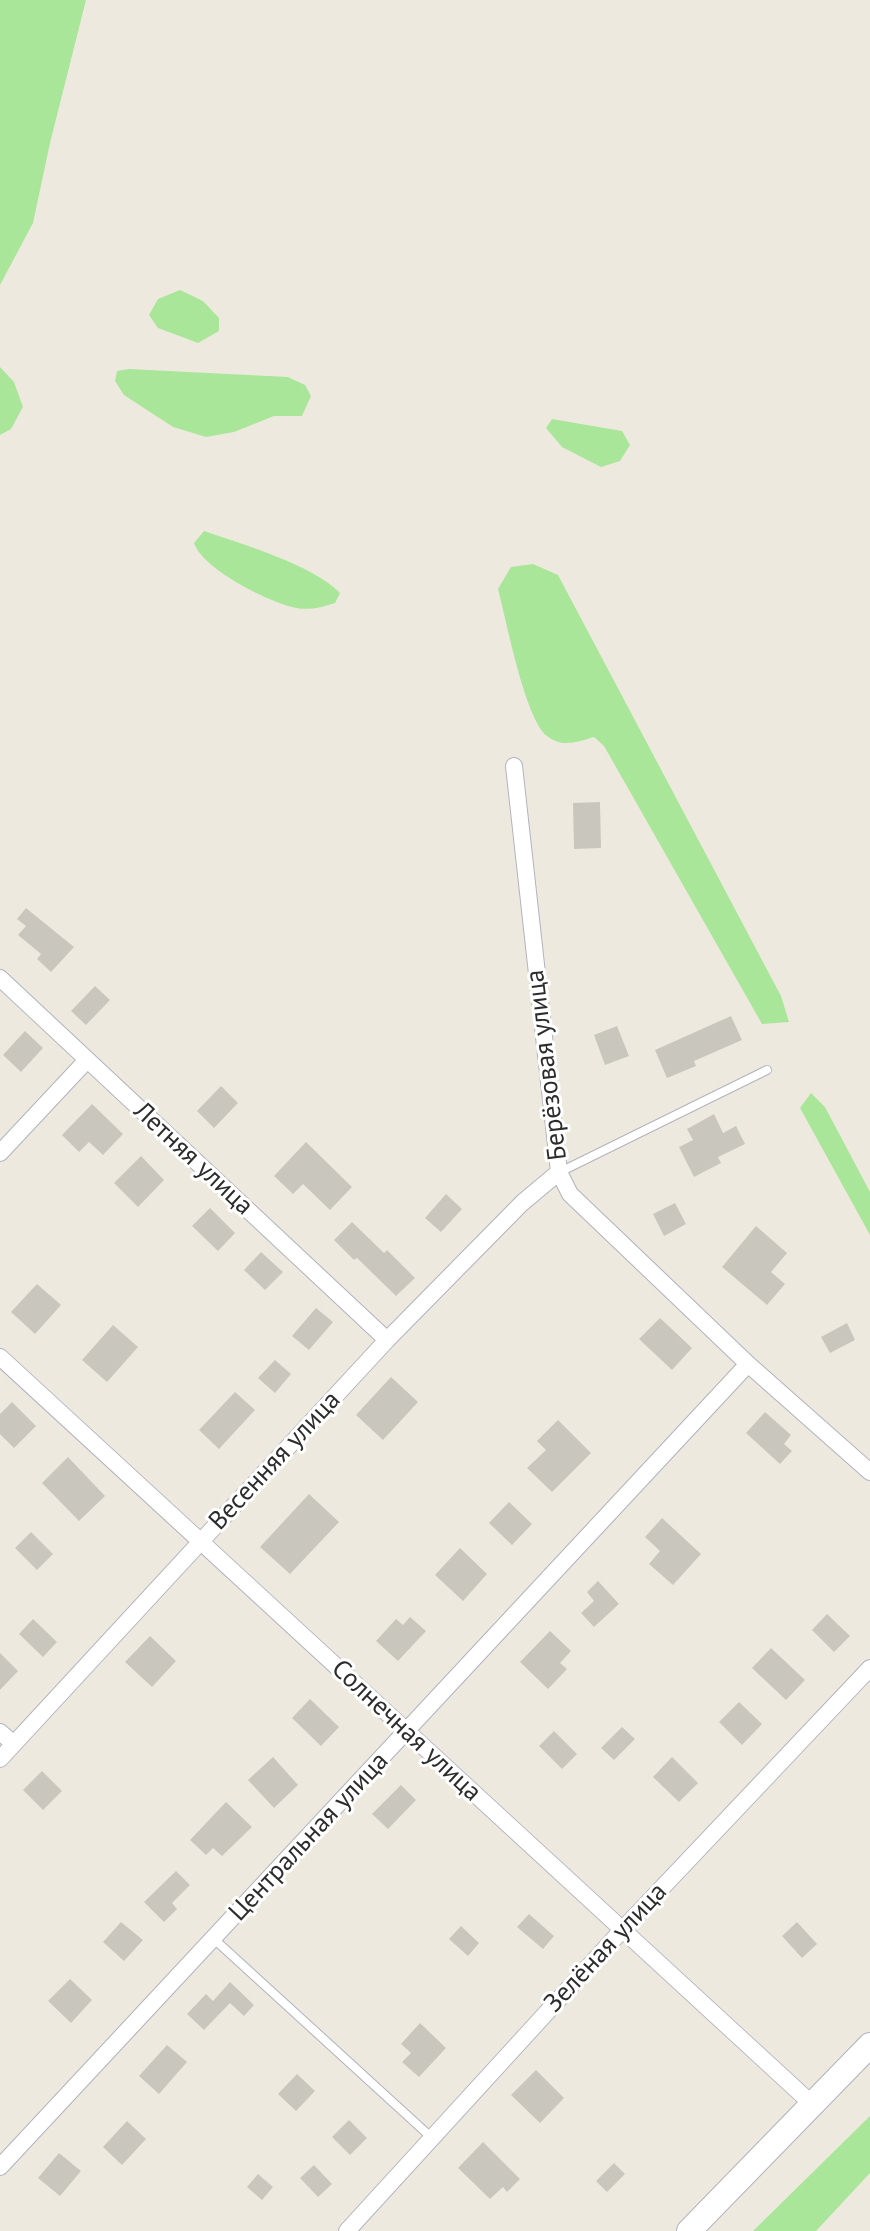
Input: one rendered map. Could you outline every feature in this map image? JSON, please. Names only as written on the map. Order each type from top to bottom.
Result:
[{"type":"main road","points":[[689,2231],[870,2045]]},
{"type":"street","name":"Берёзовая улица","points":[[514,766],[559,1172],[570,1194],[748,1364],[870,1472]]},
{"type":"street","name":"Летняя улица","points":[[0,978],[387,1340]]},
{"type":"street","points":[[0,1153],[87,1060]]},
{"type":"street","name":"Весенняя улица","points":[[0,1759],[387,1340],[522,1203],[559,1172]]},
{"type":"street","name":"Солнечная улица","points":[[0,1357],[812,2104]]},
{"type":"street","name":"Центральная улица","points":[[0,2167],[748,1364]]},
{"type":"street","name":"Зелёная улица","points":[[347,2231],[623,1929],[870,1668]]},
{"type":"street","points":[[0,1732],[14,1744]]},
{"type":"lane","points":[[559,1172],[767,1070]]},
{"type":"lane","points":[[214,1939],[432,2138]]},
{"type":"green space","points":[[0,0],[86,0],[33,223],[0,285]]},
{"type":"green space","points":[[180,290],[203,301],[219,318],[219,331],[198,343],[158,328],[149,315],[158,299]]},
{"type":"green space","points":[[0,367],[14,382],[23,407],[11,429],[0,435]]},
{"type":"green space","points":[[129,369],[288,377],[305,385],[311,396],[302,416],[274,416],[234,432],[206,437],[173,427],[124,395],[115,381],[117,371]]},
{"type":"green space","points":[[552,419],[622,431],[630,445],[620,461],[601,467],[562,447],[546,428]]},
{"type":"green space","points":[[204,531],[276,556],[313,573],[340,593],[335,603],[298,608],[252,591],[222,573],[200,553],[194,543]]},
{"type":"green space","points":[[533,564],[558,575],[781,996],[789,1022],[762,1024],[604,746],[594,737],[570,743],[558,742],[547,736],[539,726],[524,690],[498,589],[511,567]]},
{"type":"green space","points":[[811,1093],[825,1107],[870,1192],[870,1235],[800,1108]]},
{"type":"green space","points":[[870,2116],[870,2173],[816,2231],[753,2231]]},
{"type":"building","points":[[600,802],[601,848],[574,849],[573,803]]},
{"type":"building","points":[[26,908],[74,947],[51,972],[37,959],[41,954],[18,935],[26,926],[17,919]]},
{"type":"building","points":[[95,986],[110,1000],[86,1025],[71,1011]]},
{"type":"building","points":[[731,1016],[742,1040],[694,1061],[696,1066],[667,1078],[655,1050]]},
{"type":"building","points":[[617,1026],[629,1056],[605,1065],[594,1035]]},
{"type":"building","points":[[25,1031],[43,1048],[21,1072],[3,1055]]},
{"type":"building","points":[[221,1086],[238,1103],[214,1128],[197,1111]]},
{"type":"building","points":[[92,1104],[123,1134],[103,1155],[89,1142],[79,1152],[62,1135]]},
{"type":"building","points":[[714,1114],[723,1133],[736,1126],[745,1144],[718,1157],[721,1163],[694,1177],[679,1147],[693,1140],[687,1129]]},
{"type":"building","points":[[306,1142],[352,1187],[330,1210],[303,1184],[293,1194],[274,1176]]},
{"type":"building","points":[[141,1156],[164,1180],[138,1207],[114,1183]]},
{"type":"building","points":[[446,1194],[462,1209],[441,1232],[425,1218]]},
{"type":"building","points":[[675,1203],[686,1224],[664,1236],[653,1214]]},
{"type":"building","points":[[210,1208],[235,1233],[218,1251],[192,1226]]},
{"type":"building","points":[[352,1222],[415,1278],[396,1296],[334,1240]]},
{"type":"building","points":[[756,1226],[787,1253],[771,1272],[785,1284],[767,1305],[722,1267]]},
{"type":"building","points":[[261,1252],[283,1272],[265,1290],[244,1270]]},
{"type":"building","points":[[37,1284],[61,1305],[35,1334],[11,1312]]},
{"type":"building","points":[[316,1308],[333,1322],[309,1350],[292,1336]]},
{"type":"building","points":[[660,1318],[692,1348],[672,1370],[639,1339]]},
{"type":"building","points":[[847,1323],[855,1340],[830,1353],[821,1337]]},
{"type":"building","points":[[113,1325],[138,1347],[107,1382],[82,1360]]},
{"type":"building","points":[[275,1360],[291,1374],[275,1393],[258,1378]]},
{"type":"building","points":[[391,1377],[418,1402],[383,1440],[356,1415]]},
{"type":"building","points":[[235,1392],[255,1410],[219,1449],[199,1430]]},
{"type":"building","points":[[12,1402],[36,1426],[14,1448],[0,1434],[0,1414]]},
{"type":"building","points":[[765,1412],[791,1435],[784,1444],[792,1451],[780,1464],[746,1433]]},
{"type":"building","points":[[558,1420],[591,1453],[552,1492],[527,1468],[546,1450],[537,1441]]},
{"type":"building","points":[[68,1457],[105,1496],[79,1521],[42,1483]]},
{"type":"building","points":[[309,1494],[339,1522],[290,1574],[260,1547]]},
{"type":"building","points":[[509,1502],[532,1524],[512,1545],[489,1523]]},
{"type":"building","points":[[662,1518],[701,1554],[673,1585],[649,1564],[660,1551],[645,1537]]},
{"type":"building","points":[[31,1532],[53,1554],[37,1570],[15,1548]]},
{"type":"building","points":[[460,1548],[487,1574],[463,1601],[435,1575]]},
{"type":"building","points":[[598,1581],[619,1604],[594,1627],[581,1613],[594,1601],[587,1592]]},
{"type":"building","points":[[827,1614],[850,1636],[834,1652],[812,1630]]},
{"type":"building","points":[[410,1617],[426,1631],[398,1661],[376,1641],[396,1619],[403,1625]]},
{"type":"building","points":[[33,1619],[57,1642],[43,1657],[19,1634]]},
{"type":"building","points":[[550,1631],[571,1651],[560,1663],[567,1669],[548,1689],[520,1662]]},
{"type":"building","points":[[150,1636],[176,1661],[152,1687],[125,1662]]},
{"type":"building","points":[[771,1648],[805,1680],[786,1700],[752,1668]]},
{"type":"building","points":[[0,1653],[18,1671],[0,1690]]},
{"type":"building","points":[[310,1699],[339,1727],[321,1746],[292,1718]]},
{"type":"building","points":[[739,1702],[762,1724],[742,1745],[719,1722]]},
{"type":"building","points":[[622,1727],[635,1739],[614,1760],[601,1748]]},
{"type":"building","points":[[554,1731],[577,1754],[562,1769],[539,1746]]},
{"type":"building","points":[[273,1757],[298,1785],[274,1808],[248,1780]]},
{"type":"building","points":[[672,1757],[698,1783],[679,1802],[653,1777]]},
{"type":"building","points":[[42,1771],[62,1791],[43,1810],[23,1790]]},
{"type":"building","points":[[401,1785],[416,1800],[388,1829],[372,1814]]},
{"type":"building","points":[[226,1802],[252,1827],[222,1856],[213,1848],[206,1855],[190,1840]]},
{"type":"building","points":[[176,1871],[190,1885],[172,1903],[177,1909],[164,1922],[144,1902]]},
{"type":"building","points":[[529,1914],[554,1936],[543,1949],[517,1927]]},
{"type":"building","points":[[121,1922],[143,1940],[124,1961],[103,1942]]},
{"type":"building","points":[[797,1922],[817,1944],[802,1958],[782,1936]]},
{"type":"building","points":[[461,1926],[479,1943],[468,1956],[449,1939]]},
{"type":"building","points":[[70,1979],[92,2000],[71,2023],[48,2001]]},
{"type":"building","points":[[230,1982],[254,2005],[244,2016],[230,2003],[204,2030],[187,2014],[206,1994],[213,2001]]},
{"type":"building","points":[[420,2023],[446,2048],[419,2077],[402,2062],[411,2053],[401,2044]]},
{"type":"building","points":[[167,2045],[187,2062],[159,2094],[139,2076]]},
{"type":"building","points":[[536,2070],[564,2098],[540,2123],[511,2095]]},
{"type":"building","points":[[297,2074],[315,2091],[296,2111],[278,2094]]},
{"type":"building","points":[[349,2120],[367,2138],[350,2155],[332,2137]]},
{"type":"building","points":[[127,2121],[146,2139],[122,2165],[103,2147]]},
{"type":"building","points":[[483,2142],[520,2179],[507,2192],[503,2187],[490,2199],[458,2168]]},
{"type":"building","points":[[59,2153],[81,2171],[60,2196],[38,2178]]},
{"type":"building","points":[[614,2163],[625,2174],[607,2192],[596,2181]]},
{"type":"building","points":[[314,2165],[332,2184],[318,2197],[300,2178]]},
{"type":"building","points":[[258,2174],[273,2187],[262,2200],[247,2187]]}]
